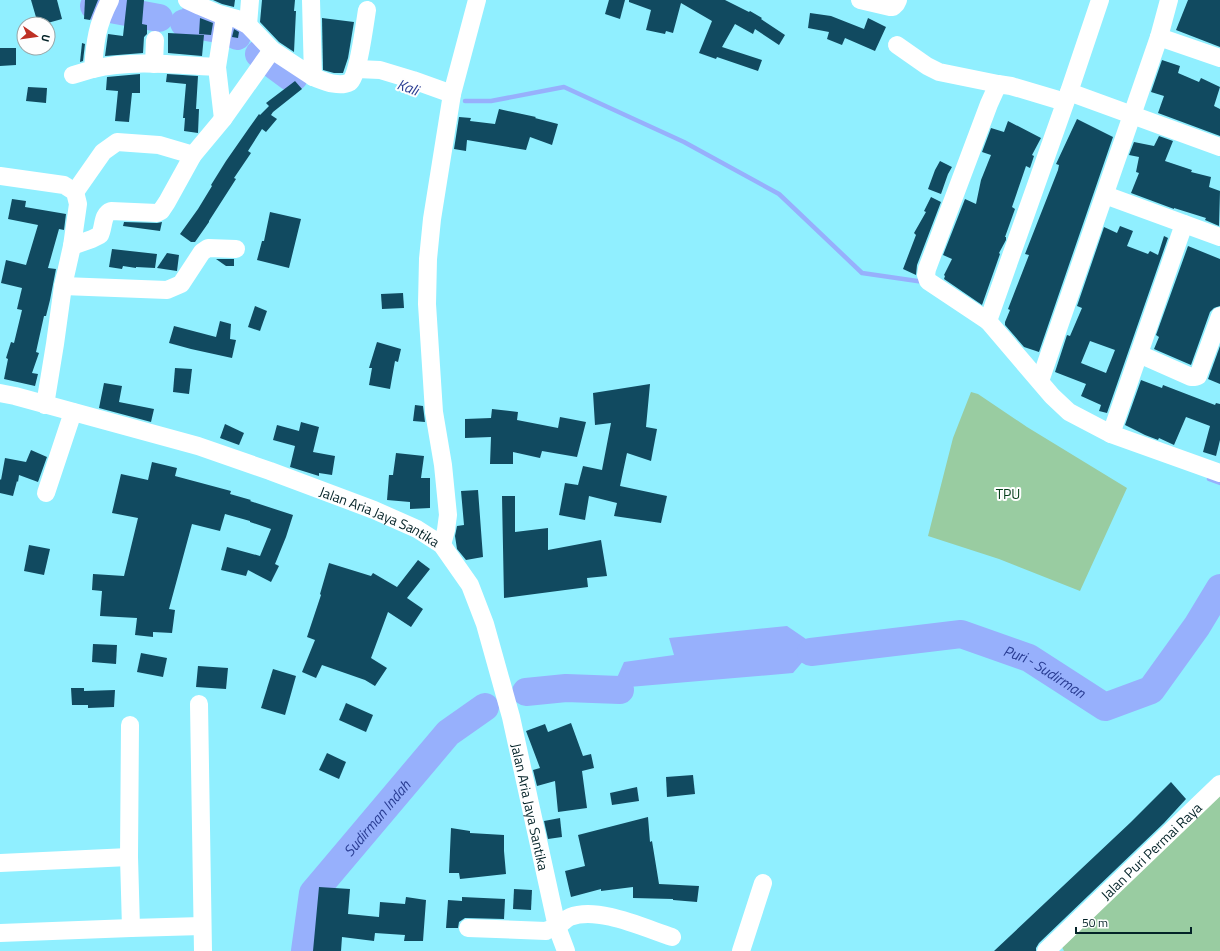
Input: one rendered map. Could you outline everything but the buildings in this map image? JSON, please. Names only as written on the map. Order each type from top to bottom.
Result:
[{"type":"street","points":[[93,69],[97,32],[103,13],[110,0]]},
{"type":"street","points":[[187,0],[225,16],[237,19],[248,26],[272,50],[313,77],[333,83],[345,84],[351,81],[357,69],[367,10]]},
{"type":"street","points":[[248,26],[250,0]]},
{"type":"street","points":[[311,0],[313,77]]},
{"type":"street","points":[[442,545],[448,515],[443,465],[434,412],[427,304],[428,259],[432,219],[452,94],[477,0]]},
{"type":"street","points":[[860,0],[890,7],[893,7],[898,0]]},
{"type":"street","points":[[988,321],[1100,0]]},
{"type":"street","points":[[1040,381],[1133,115],[1159,37],[1169,0]]},
{"type":"street","points":[[223,119],[217,67],[225,16]]},
{"type":"street","points":[[1159,37],[1220,58]]},
{"type":"street","points":[[154,64],[155,40]]},
{"type":"street","points":[[897,45],[927,66],[939,72],[1067,97],[1133,115],[1220,147]]},
{"type":"street","points":[[72,246],[92,240],[100,235],[107,212],[152,213],[161,211],[194,155],[223,119],[272,50]]},
{"type":"street","points":[[72,75],[115,65],[154,64],[217,67]]},
{"type":"street","points":[[357,69],[380,70],[414,80],[452,94]]},
{"type":"street","points":[[998,84],[989,104],[927,269],[926,275],[928,281],[988,321],[1052,396],[1069,412],[1111,434],[1220,473]]},
{"type":"street","points":[[75,192],[103,152],[117,142],[159,145],[194,155]]},
{"type":"street","points":[[0,176],[64,185],[75,192],[78,204],[72,246],[63,286],[45,405]]},
{"type":"street","points":[[1105,195],[1220,237]]},
{"type":"street","points":[[1111,434],[1184,224]]},
{"type":"street","points":[[63,286],[167,290],[181,284],[205,249],[236,249]]},
{"type":"street","points":[[1139,354],[1191,377],[1198,376],[1220,316]]},
{"type":"street","name":"Jalan Aria Jaya Santika","points":[[0,393],[198,446],[374,510],[417,529],[442,545],[470,585],[484,624],[511,717],[557,927],[566,951]]},
{"type":"street","points":[[46,493],[73,412]]},
{"type":"street","points":[[199,704],[203,951]]},
{"type":"street","points":[[130,725],[131,928]]},
{"type":"street","name":"Jalan Puri Permai Raya","points":[[1046,951],[1220,784]]},
{"type":"street","points":[[0,863],[130,857]]},
{"type":"street","points":[[741,951],[764,883]]},
{"type":"street","points":[[468,928],[546,931],[557,927],[569,918],[584,914],[595,914],[616,918],[672,937]]},
{"type":"street","points":[[0,933],[202,926]]},
{"type":"green space","name":"TPU","points":[[971,392],[978,394],[1027,427],[1127,488],[1080,591],[999,559],[928,536],[953,438]]},
{"type":"green space","points":[[1220,787],[1220,951],[1064,951],[1058,939]]},
{"type":"water","points":[[787,626],[806,639],[811,652],[793,673],[629,687],[620,690],[616,680],[624,662],[674,655],[669,638]]},
{"type":"waterway","points":[[184,23],[185,4]]},
{"type":"waterway","name":"Kali","points":[[94,6],[159,18]]},
{"type":"waterway","name":"Kali","points":[[184,23],[229,31],[237,36]]},
{"type":"waterway","name":"Kali","points":[[259,54],[290,77],[294,77]]},
{"type":"waterway","points":[[465,101],[491,101],[564,87],[684,142],[779,194],[862,273],[924,282]]},
{"type":"waterway","points":[[1209,479],[1220,483]]},
{"type":"waterway","name":"Puri - Sudirman","points":[[811,652],[961,634],[1029,658],[1105,707],[1151,690],[1197,626],[1220,588]]},
{"type":"waterway","name":"Sudirman Indah","points":[[526,692],[566,688],[620,690]]},
{"type":"waterway","name":"Sudirman Indah","points":[[305,951],[313,893],[448,733],[485,707]]}]
